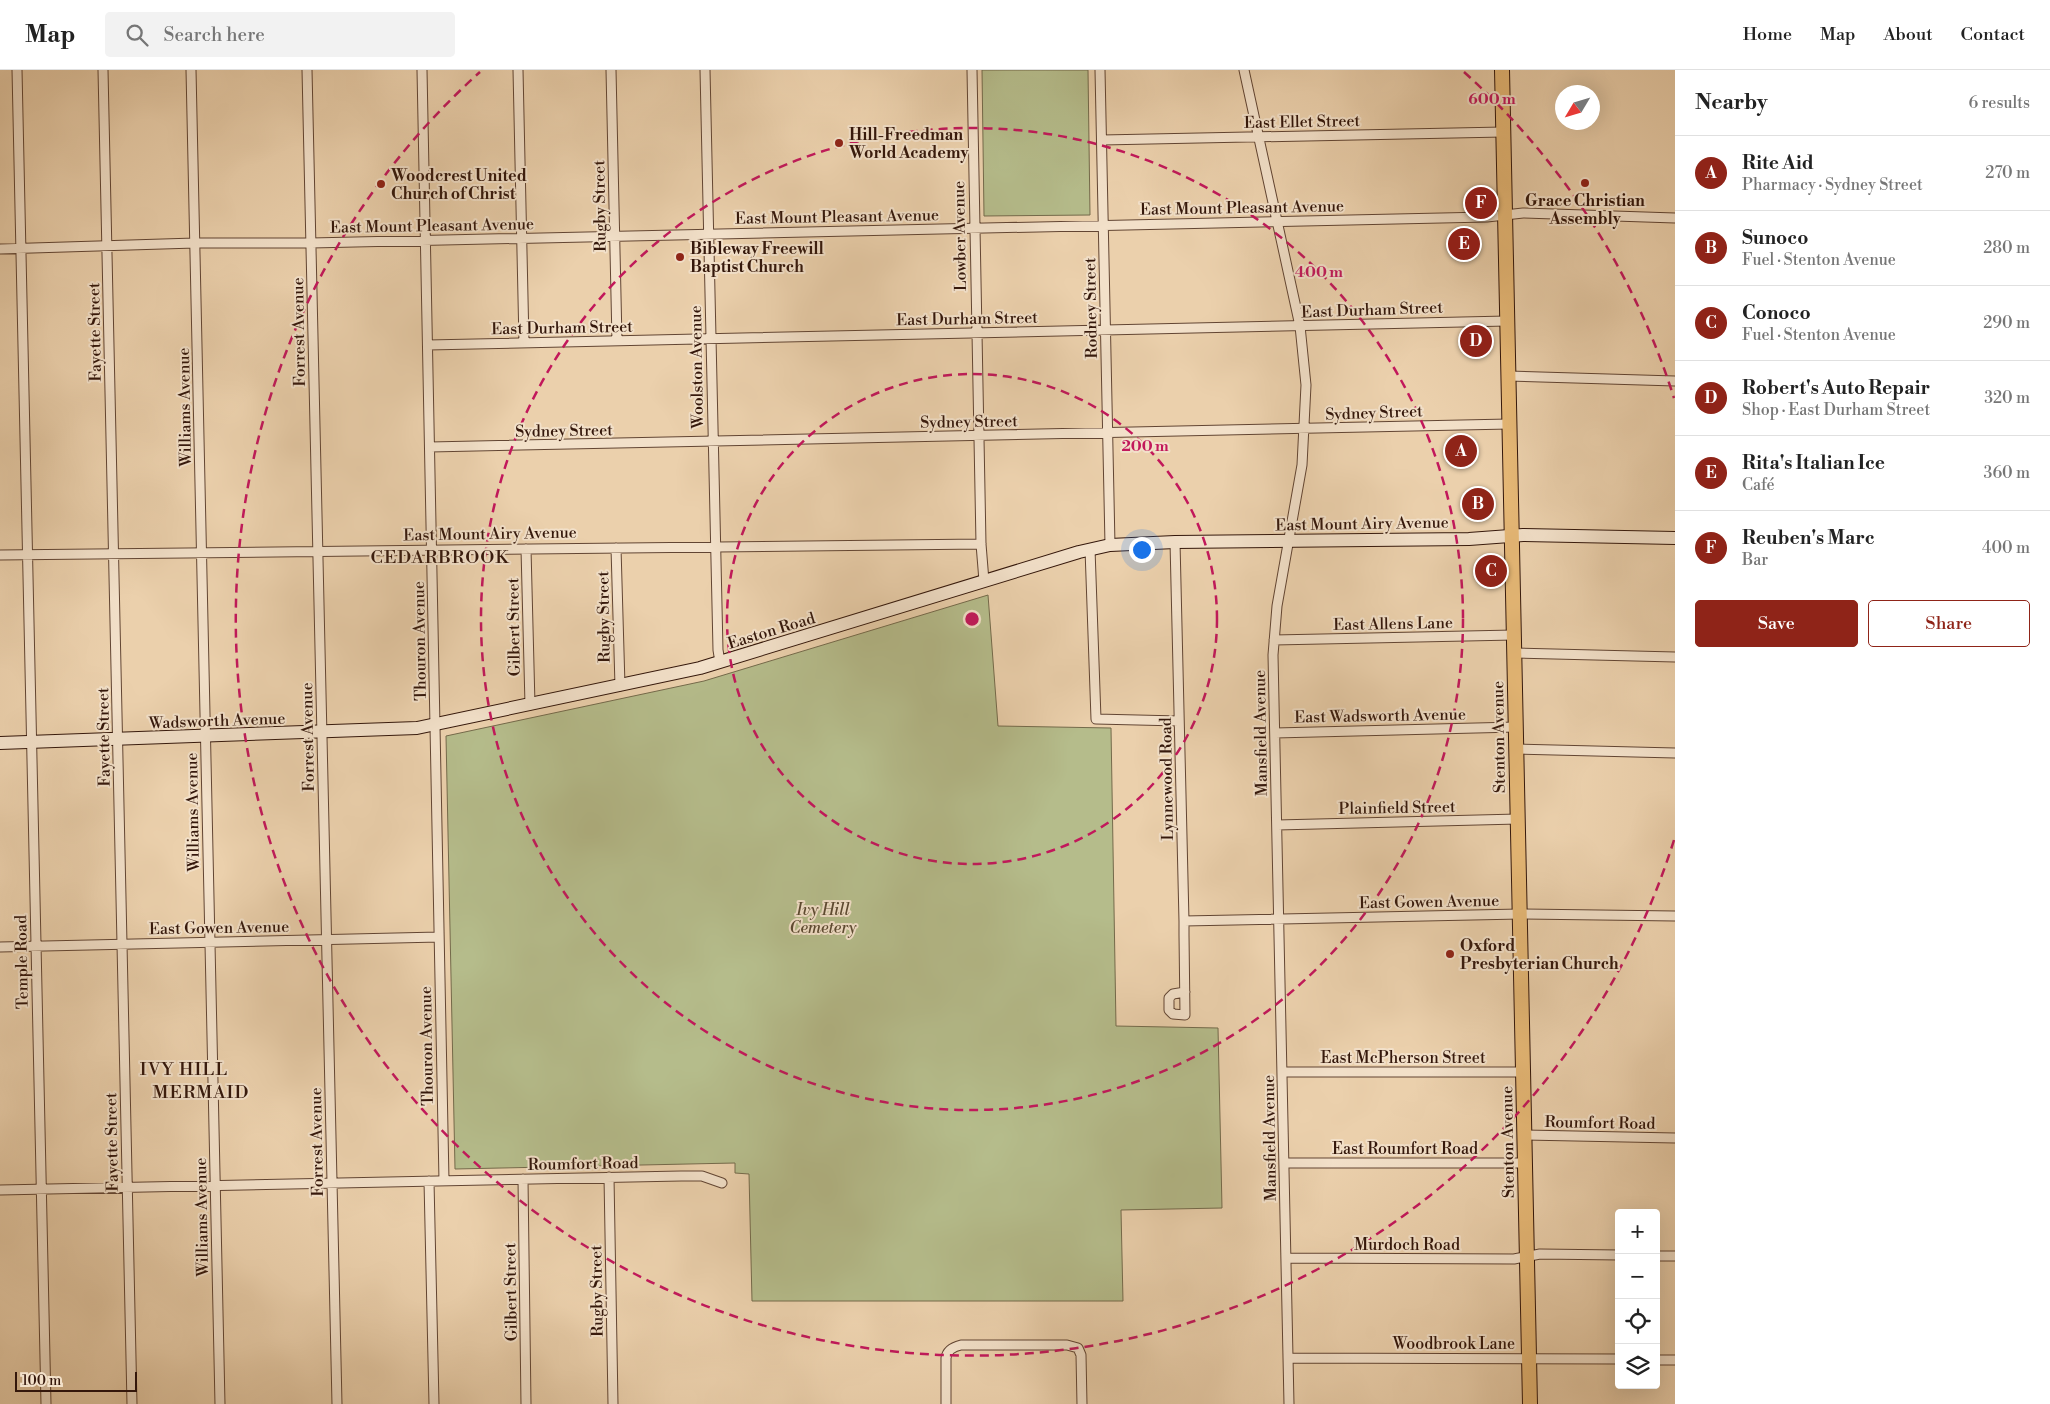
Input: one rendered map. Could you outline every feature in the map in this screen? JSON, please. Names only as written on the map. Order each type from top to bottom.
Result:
[{"type":"main road","name":"Stenton Avenue","points":[[1502,70],[1530,1404]]},
{"type":"main road","name":"East Mount Airy Avenue","points":[[1110,545],[1290,540],[1469,539],[1512,536],[1675,538]]},
{"type":"main road","name":"Easton Road","points":[[435,724],[620,686],[720,662],[1090,549],[1110,545]]},
{"type":"main road","name":"Wadsworth Avenue","points":[[0,743],[406,729],[435,724]]},
{"type":"street","name":"Temple Road","points":[[17,70],[46,1404]]},
{"type":"street","name":"Fayette Street","points":[[103,70],[132,1404]]},
{"type":"street","name":"Williams Avenue","points":[[191,70],[220,1404]]},
{"type":"street","name":"Forrest Avenue","points":[[307,70],[337,1404]]},
{"type":"street","name":"Thouron Avenue","points":[[422,70],[444,1181]]},
{"type":"street","points":[[518,70],[524,343]]},
{"type":"street","name":"Rugby Street","points":[[611,70],[616,341]]},
{"type":"street","name":"Woolston Avenue","points":[[705,70],[715,548],[720,662]]},
{"type":"street","name":"Lowber Avenue","points":[[972,70],[976,333],[981,544],[984,581]]},
{"type":"street","name":"Rodney Street","points":[[1100,70],[1110,545]]},
{"type":"street","name":"Mansfield Avenue","points":[[1244,70],[1300,326],[1306,384],[1300,480],[1277,606],[1274,640],[1290,1404]]},
{"type":"street","name":"East Ellet Street","points":[[1102,140],[1503,132]]},
{"type":"street","name":"East Mount Pleasant Avenue","points":[[0,249],[195,243],[311,243],[1278,222],[1505,216],[1523,213],[1675,218]]},
{"type":"street","name":"East Durham Street","points":[[428,345],[1507,321]]},
{"type":"street","points":[[1508,376],[1675,381]]},
{"type":"street","name":"Sydney Street","points":[[430,447],[1304,430],[1509,424]]},
{"type":"street","name":"Lynnewood Road","points":[[1176,542],[1186,1015],[1176,1015],[1171,1012],[1168,1002],[1173,994],[1185,992]]},
{"type":"street","name":"East Mount Airy Avenue","points":[[0,554],[981,544]]},
{"type":"street","name":"Rugby Street","points":[[616,548],[620,686]]},
{"type":"street","name":"Gilbert Street","points":[[526,549],[530,705]]},
{"type":"street","points":[[1090,549],[1096,719],[1179,721]]},
{"type":"street","name":"East Allens Lane","points":[[1274,640],[1514,635]]},
{"type":"street","points":[[1514,653],[1675,657]]},
{"type":"street","name":"East Wadsworth Avenue","points":[[1275,732],[1516,727]]},
{"type":"street","points":[[1516,749],[1675,753]]},
{"type":"street","name":"Plainfield Street","points":[[1277,825],[1518,819]]},
{"type":"street","name":"East Gowen Avenue","points":[[1184,921],[1520,914],[1675,916]]},
{"type":"street","name":"East Gowen Avenue","points":[[0,946],[439,937]]},
{"type":"street","name":"East McPherson Street","points":[[1283,1072],[1523,1072]]},
{"type":"street","name":"Roumfort Road","points":[[1525,1135],[1675,1138]]},
{"type":"street","name":"East Roumfort Road","points":[[1285,1163],[1525,1163]]},
{"type":"street","name":"Roumfort Road","points":[[444,1181],[702,1176],[722,1183]]},
{"type":"street","name":"Rugby Street","points":[[608,1177],[614,1404]]},
{"type":"street","name":"Gilbert Street","points":[[522,1179],[526,1404]]},
{"type":"street","points":[[429,1181],[434,1404]]},
{"type":"street","points":[[0,1190],[444,1181]]},
{"type":"street","name":"Murdoch Road","points":[[1287,1258],[1514,1259],[1540,1254],[1615,1255]]},
{"type":"street","points":[[1660,1256],[1675,1256]]},
{"type":"street","points":[[946,1404],[946,1358],[948,1352],[953,1347],[961,1345],[1067,1345],[1078,1348],[1082,1355],[1082,1404]]},
{"type":"street","name":"Woodbrook Lane","points":[[1289,1358],[1615,1359]]},
{"type":"street","points":[[1660,1360],[1675,1360]]},
{"type":"green space","points":[[982,70],[1088,70],[1090,215],[984,216]]},
{"type":"green space","name":"Ivy Hill Cemetery","points":[[988,595],[998,726],[1111,728],[1116,1026],[1218,1028],[1222,1208],[1121,1210],[1123,1301],[752,1301],[749,1174],[735,1173],[735,1163],[455,1169],[446,736],[704,681]]},
{"type":"place","name":"Hill-Freedman World Academy","points":[[839,143]]},
{"type":"place","name":"Grace Christian Assembly","points":[[1585,183]]},
{"type":"place","name":"Woodcrest United Church of Christ","points":[[381,184]]},
{"type":"place","name":"Reuben's Marc","points":[[1481,203]]},
{"type":"place","name":"Rita's Italian Ice","points":[[1464,244]]},
{"type":"place","name":"Bibleway Freewill Baptist Church","points":[[680,257]]},
{"type":"place","name":"Robert's Auto Repair","points":[[1476,341]]},
{"type":"place","name":"Rite Aid","points":[[1461,451]]},
{"type":"place","name":"Sunoco","points":[[1478,504]]},
{"type":"place","name":"Conoco","points":[[1491,571]]},
{"type":"place","name":"Oxford Presbyterian Church","points":[[1450,954]]},
{"type":"district","name":"CEDARBROOK","points":[[440,557]]},
{"type":"district","name":"IVY HILL","points":[[184,1069]]},
{"type":"district","name":"MERMAID","points":[[201,1092]]}]
